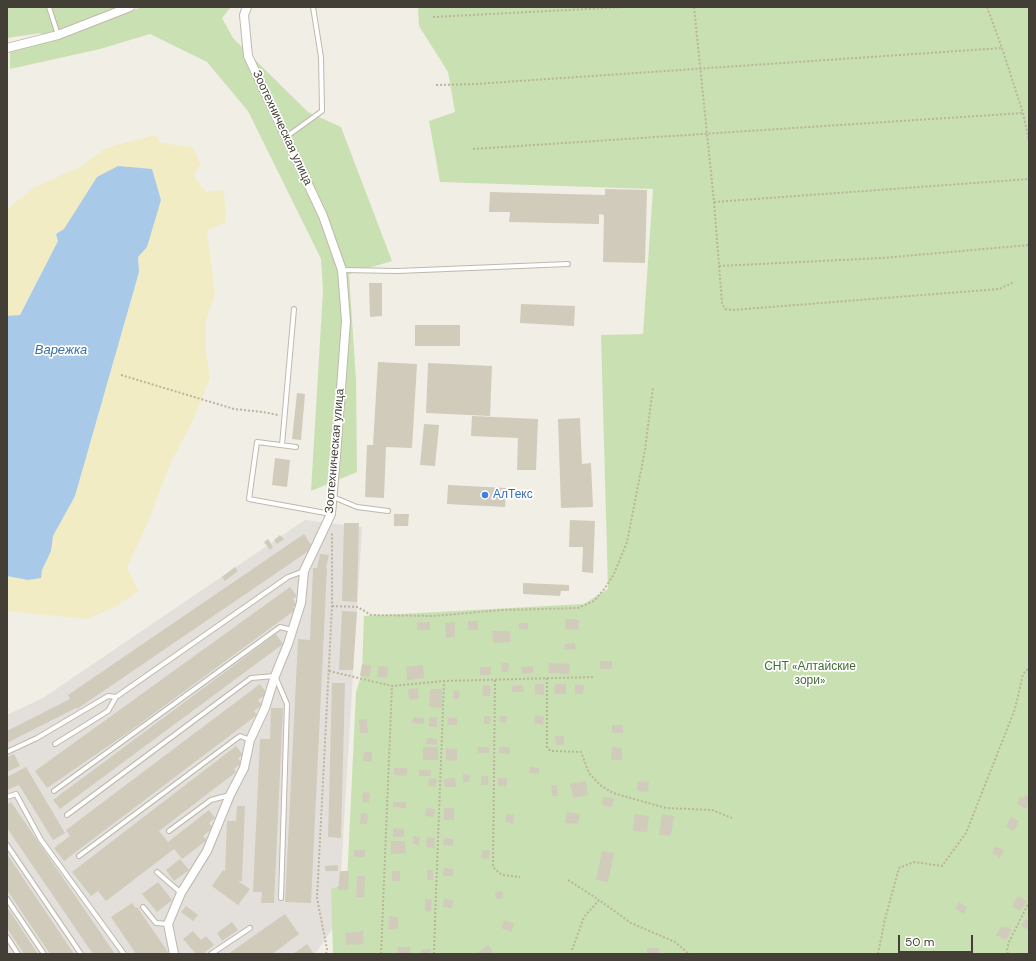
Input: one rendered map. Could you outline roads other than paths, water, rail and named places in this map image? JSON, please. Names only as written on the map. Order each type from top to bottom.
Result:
[{"type":"street","points":[[7,48],[58,34],[130,7]]},
{"type":"street","name":"Зоотехническая улица","points":[[168,924],[181,893],[207,851],[230,795],[244,768],[250,740],[265,708],[301,603],[304,571],[332,514],[346,321],[342,270],[323,216],[248,56],[244,15],[247,7]]},
{"type":"street","points":[[168,924],[174,954]]},
{"type":"lane","points":[[49,7],[58,34]]},
{"type":"lane","points":[[286,137],[322,111],[321,58],[313,7]]},
{"type":"lane","points":[[342,270],[398,271],[568,264]]},
{"type":"lane","points":[[282,445],[294,309]]},
{"type":"lane","points":[[296,447],[257,442],[248,498],[332,514]]},
{"type":"lane","points":[[333,497],[357,507],[388,511]]},
{"type":"lane","points":[[55,744],[108,711],[116,697],[288,576],[304,571]]},
{"type":"lane","points":[[54,791],[280,627],[292,630]]},
{"type":"lane","points":[[67,815],[251,678],[275,676],[287,704],[280,898]]},
{"type":"lane","points":[[7,752],[37,738],[108,696],[116,697]]},
{"type":"lane","points":[[79,856],[240,736],[250,740]]},
{"type":"lane","points":[[7,798],[16,794],[41,840],[124,954]]},
{"type":"lane","points":[[169,831],[211,800],[230,795]]},
{"type":"lane","points":[[7,845],[81,954]]},
{"type":"lane","points":[[157,872],[181,893]]},
{"type":"lane","points":[[7,899],[44,954]]},
{"type":"lane","points":[[143,907],[156,923],[168,924]]},
{"type":"lane","points":[[211,954],[250,928]]},
{"type":"lane","points":[[7,937],[18,954]]},
{"type":"water","name":"Варежка","points":[[118,166],[152,169],[161,200],[147,247],[138,257],[139,272],[75,496],[53,536],[51,551],[42,570],[41,578],[28,580],[7,576],[7,316],[20,315],[58,241],[56,234],[64,229],[97,177]]},
{"type":"place","name":"АлТекс","points":[[485,495]]},
{"type":"park label","name":"СНТ «Алтайские зори»","points":[[810,674]]}]
